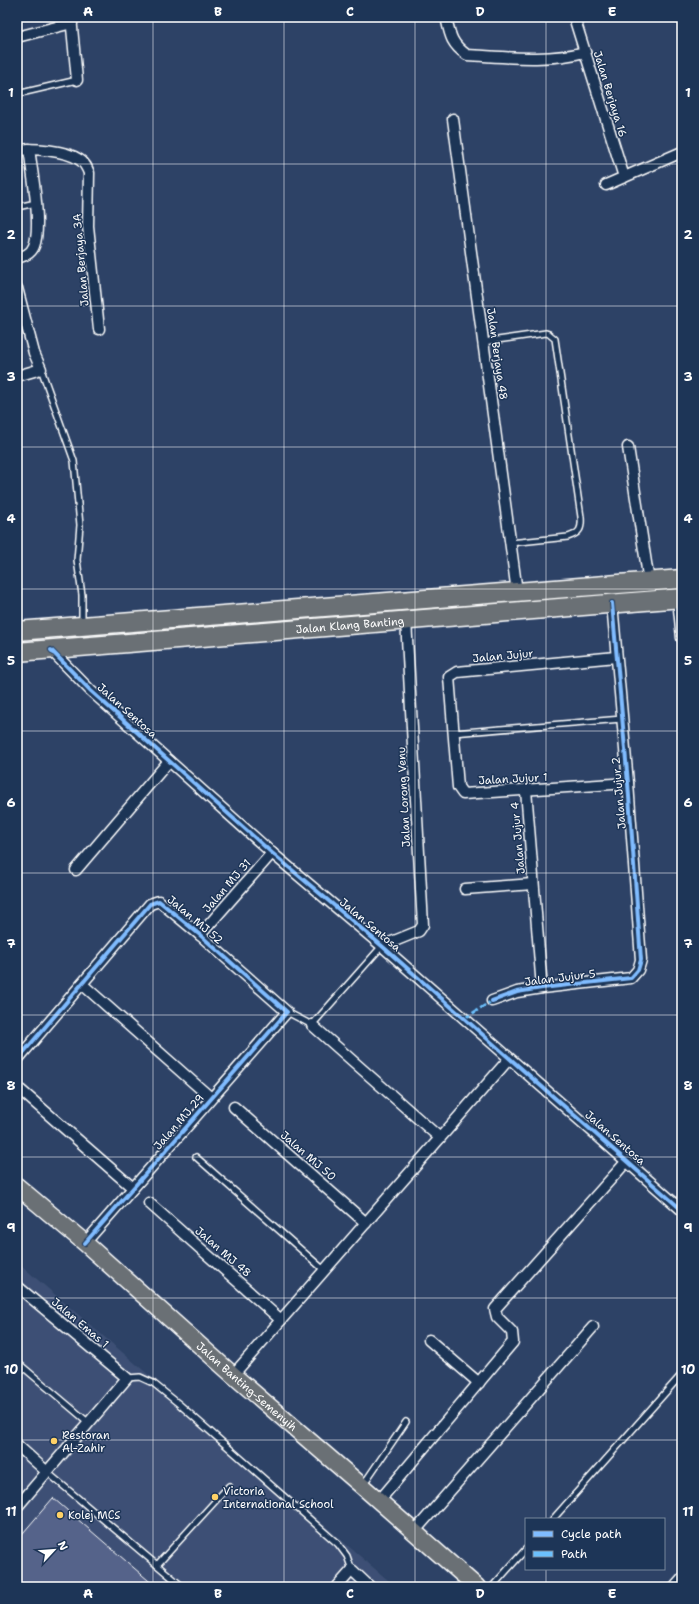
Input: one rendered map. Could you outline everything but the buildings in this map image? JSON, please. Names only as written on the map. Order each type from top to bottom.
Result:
[{"type":"highway","name":"Jalan Klang Banting","points":[[17,631],[517,592],[648,577],[682,579]]},
{"type":"highway","name":"Jalan Klang Banting","points":[[17,652],[680,599]]},
{"type":"main road","name":"Jalan Banting-Semenyih","points":[[17,1186],[85,1243],[233,1376],[477,1587]]},
{"type":"street","points":[[446,17],[449,33],[457,48],[467,55],[546,59],[566,57],[585,52]]},
{"type":"street","name":"Jalan Berjaya 16","points":[[574,17],[624,177]]},
{"type":"street","points":[[17,37],[71,20],[77,80]]},
{"type":"street","name":"Jalan Berjaya 48","points":[[453,119],[517,592]]},
{"type":"street","points":[[17,150],[29,149],[36,203],[37,232],[34,246],[26,256],[17,258]]},
{"type":"street","name":"Jalan Berjaya 3A","points":[[29,149],[68,154],[80,160],[86,166],[89,173],[88,226],[99,329]]},
{"type":"street","points":[[606,185],[682,152]]},
{"type":"street","points":[[17,288],[34,353],[41,369],[17,376]]},
{"type":"street","points":[[628,447],[648,577]]},
{"type":"street","points":[[680,599],[682,638]]},
{"type":"street","name":"Jalan Jujur 2","points":[[612,604],[628,783],[641,960],[638,970],[631,978]]},
{"type":"street","name":"Jalan Lorong Venu","points":[[382,946],[419,931],[423,925],[406,620]]},
{"type":"street","name":"Jalan Sentosa","points":[[51,650],[91,691],[272,853],[382,946],[682,1210]]},
{"type":"street","name":"Jalan Jujur","points":[[453,733],[449,677],[457,672],[616,657]]},
{"type":"street","name":"Jalan Jujur 1","points":[[453,733],[458,787],[463,794],[628,783]]},
{"type":"street","points":[[76,870],[169,761]]},
{"type":"street","name":"Jalan Jujur 4","points":[[526,790],[542,988]]},
{"type":"street","name":"Jalan MJ 31","points":[[200,935],[272,853]]},
{"type":"street","name":"Jalan Jujur 4","points":[[465,889],[534,884]]},
{"type":"street","name":"Jalan MJ 52","points":[[82,984],[150,904],[159,901],[287,1012]]},
{"type":"street","name":"Jalan Jujur 5","points":[[492,1001],[517,992],[631,978]]},
{"type":"street","points":[[17,1060],[82,984],[211,1098]]},
{"type":"street","name":"Jalan MJ 29","points":[[85,1243],[287,1012]]},
{"type":"street","points":[[312,1025],[440,1138]]},
{"type":"street","points":[[233,1376],[509,1059]]},
{"type":"street","points":[[17,1087],[133,1188]]},
{"type":"street","name":"Jalan MJ 50","points":[[234,1107],[366,1223]]},
{"type":"street","points":[[379,1501],[513,1342],[512,1332],[497,1317],[495,1309],[627,1161]]},
{"type":"street","name":"Jalan MJ 48","points":[[149,1203],[281,1320]]},
{"type":"street","name":"Jalan Emas 1","points":[[17,1286],[127,1378]]},
{"type":"street","points":[[414,1532],[593,1327]]},
{"type":"street","points":[[429,1340],[478,1382]]},
{"type":"street","points":[[17,1507],[127,1378]]},
{"type":"street","points":[[17,1445],[47,1472]]},
{"type":"street","points":[[338,1587],[352,1570],[370,1587]]},
{"type":"street","points":[[675,1587],[682,1579]]},
{"type":"lane","points":[[17,94],[77,80]]},
{"type":"lane","points":[[17,207],[36,203]]},
{"type":"lane","points":[[483,342],[546,333],[555,338],[581,517],[582,527],[575,535],[510,543]]},
{"type":"lane","points":[[41,369],[74,461],[80,525],[77,560],[82,595],[82,626]]},
{"type":"lane","points":[[453,733],[622,719]]},
{"type":"lane","points":[[287,1012],[312,1025],[382,946]]},
{"type":"lane","points":[[196,1157],[324,1270]]},
{"type":"lane","points":[[17,1362],[89,1424]]},
{"type":"lane","points":[[554,1518],[682,1374]]},
{"type":"lane","points":[[127,1378],[140,1377],[153,1383],[179,1404],[338,1544],[347,1556],[352,1570]]},
{"type":"lane","points":[[362,1486],[406,1422]]},
{"type":"lane","points":[[47,1472],[183,1587]]},
{"type":"lane","points":[[157,1565],[229,1486]]},
{"type":"lane","points":[[492,1587],[525,1550]]},
{"type":"shaded area","points":[[17,1262],[396,1587],[17,1587]]},
{"type":"marked path","points":[[465,1018],[492,1001]]},
{"type":"cycle path","points":[[492,1001],[517,992],[631,978],[638,970],[641,960],[628,783],[612,603]]},
{"type":"cycle path","points":[[51,650],[91,691],[272,853],[382,946],[682,1210]]},
{"type":"cycle path","points":[[17,1060],[150,904],[159,901],[287,1012],[85,1243]]},
{"type":"place","name":"Restoran Al-Zahir","points":[[54,1441]]},
{"type":"place","name":"Victoria International School","points":[[215,1497]]},
{"type":"place","name":"Kolej MCS","points":[[60,1515]]}]
